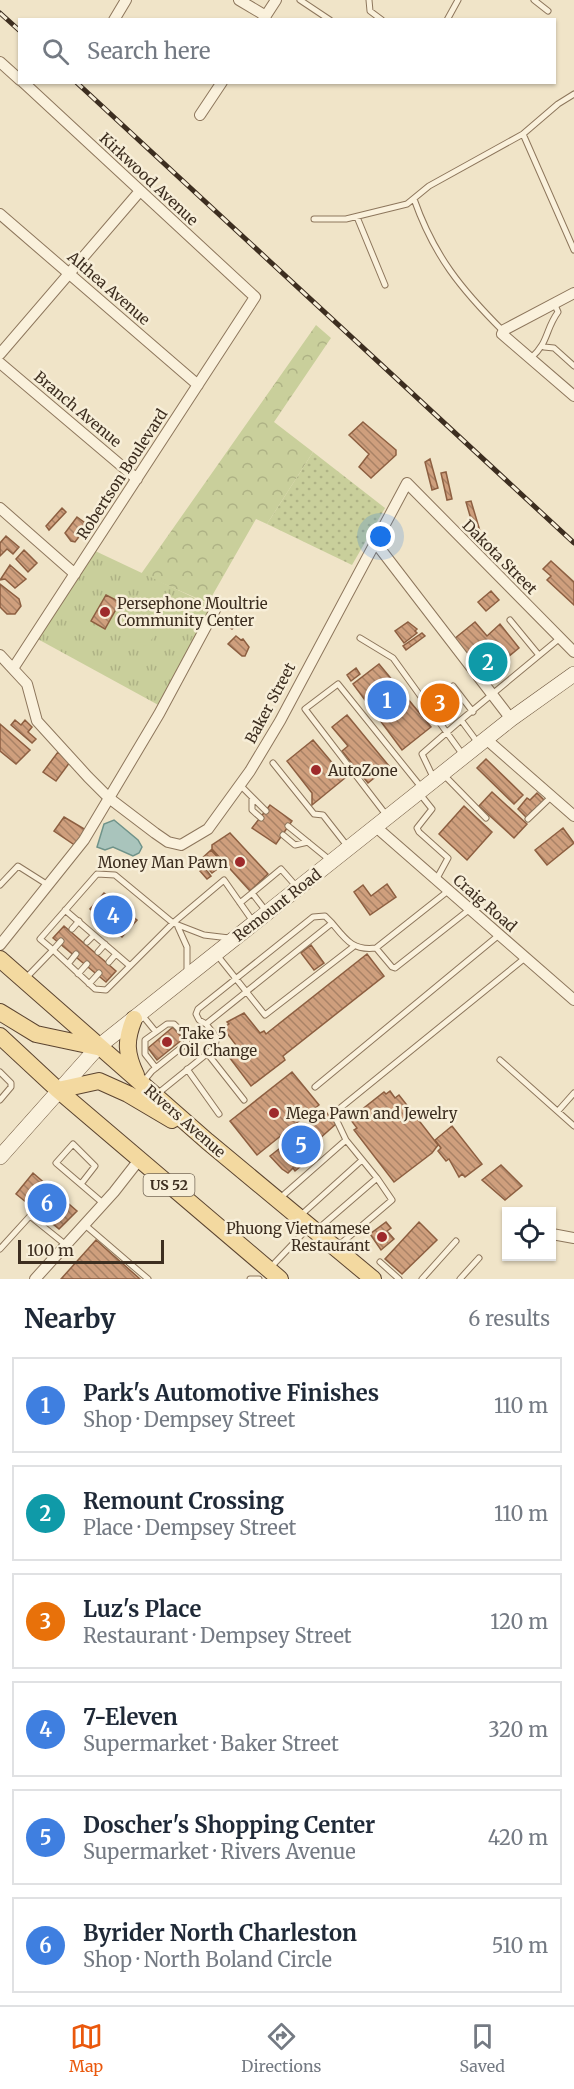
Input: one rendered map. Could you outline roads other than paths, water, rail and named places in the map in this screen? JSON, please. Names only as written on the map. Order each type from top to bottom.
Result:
[{"type":"main road","name":"Remount Road","points":[[0,1157],[98,1047],[511,719],[574,674]]},
{"type":"main road","name":"Rivers Avenue","points":[[0,959],[141,1083],[151,1099],[207,1141],[373,1279]]},
{"type":"main road","points":[[0,1012],[36,1034],[98,1047]]},
{"type":"main road","points":[[137,1016],[128,1034],[127,1052],[141,1083]]},
{"type":"main road","name":"US 52","points":[[0,1036],[267,1274]]},
{"type":"main road","points":[[58,1090],[99,1081],[151,1099]]},
{"type":"street","points":[[115,18],[126,0]]},
{"type":"street","points":[[239,0],[265,18],[276,0]]},
{"type":"street","name":"Kirkwood Avenue","points":[[0,62],[18,78]]},
{"type":"street","name":"Kirkwood Avenue","points":[[24,84],[255,297]]},
{"type":"street","points":[[200,115],[221,84]]},
{"type":"street","points":[[0,354],[140,191]]},
{"type":"street","name":"Althea Avenue","points":[[0,214],[198,385]]},
{"type":"street","points":[[573,392],[505,338],[503,331],[574,293]]},
{"type":"street","name":"Robertson Boulevard","points":[[14,667],[255,297]]},
{"type":"street","name":"Branch Avenue","points":[[0,363],[137,479]]},
{"type":"street","name":"Baker Street","points":[[0,655],[14,667],[27,684],[37,721],[109,798],[168,842],[181,845],[208,829],[240,785],[280,721],[407,483]]},
{"type":"street","name":"Dakota Street","points":[[407,483],[574,652]]},
{"type":"street","points":[[0,508],[75,574]]},
{"type":"street","points":[[375,542],[511,719]]},
{"type":"street","points":[[0,945],[84,840],[216,608]]},
{"type":"street","points":[[482,742],[574,816]]},
{"type":"street","name":"Craig Road","points":[[376,827],[574,1000]]},
{"type":"street","points":[[35,1279],[104,1204],[139,1160]]},
{"type":"street","points":[[556,1235],[574,1238]]},
{"type":"lane","points":[[300,0],[327,18]]},
{"type":"lane","points":[[369,0],[370,11],[379,18]]},
{"type":"lane","points":[[448,18],[458,0]]},
{"type":"lane","points":[[534,0],[548,11]]},
{"type":"lane","points":[[314,219],[357,217],[399,207],[414,199],[429,186],[523,134],[558,104],[574,94]]},
{"type":"lane","points":[[523,134],[574,249]]},
{"type":"lane","points":[[414,199],[424,226],[446,265],[465,293],[503,331]]},
{"type":"lane","points":[[357,217],[385,285]]},
{"type":"lane","points":[[530,359],[544,347],[549,324],[558,312],[554,303]]},
{"type":"lane","points":[[544,347],[555,348],[574,366]]},
{"type":"lane","points":[[510,620],[538,654]]},
{"type":"lane","points":[[360,638],[393,658],[464,756]]},
{"type":"lane","points":[[436,880],[447,858],[418,832],[417,828],[432,809],[430,784],[422,754],[538,654],[560,638]]},
{"type":"lane","points":[[388,818],[305,709],[338,684],[430,784],[486,818]]},
{"type":"lane","points":[[453,686],[472,712]]},
{"type":"lane","points":[[461,720],[482,742]]},
{"type":"lane","points":[[273,763],[314,814],[322,815],[349,849]]},
{"type":"lane","points":[[240,785],[266,811]]},
{"type":"lane","points":[[528,819],[552,796]]},
{"type":"lane","points":[[252,799],[252,810],[261,818]]},
{"type":"lane","points":[[288,826],[332,862]]},
{"type":"lane","points":[[283,835],[295,845],[308,842]]},
{"type":"lane","points":[[0,885],[18,866],[49,885]]},
{"type":"lane","points":[[240,903],[281,869],[298,888]]},
{"type":"lane","points":[[235,939],[204,935],[176,925],[115,875],[97,874],[40,939],[95,989],[106,990],[130,966],[176,925],[224,880],[253,922]]},
{"type":"lane","points":[[151,1099],[214,1048],[217,1038],[206,1024],[199,1020],[196,1014],[198,1009],[313,917],[325,916],[353,947],[363,950],[376,948],[448,891]]},
{"type":"lane","points":[[252,893],[267,912]]},
{"type":"lane","points":[[376,948],[395,968],[470,909]]},
{"type":"lane","points":[[65,910],[130,966]]},
{"type":"lane","points":[[72,929],[79,921]]},
{"type":"lane","points":[[206,1024],[332,923]]},
{"type":"lane","points":[[176,925],[187,947],[187,976]]},
{"type":"lane","points":[[87,942],[94,934]]},
{"type":"lane","points":[[315,1087],[499,935]]},
{"type":"lane","points":[[24,980],[61,941]]},
{"type":"lane","points":[[98,952],[105,944]]},
{"type":"lane","points":[[216,953],[244,992],[265,1015],[271,1013],[353,947]]},
{"type":"lane","points":[[68,964],[76,954]]},
{"type":"lane","points":[[109,962],[116,954]]},
{"type":"lane","points":[[335,1249],[392,1200],[346,1140],[336,1119],[339,1109],[525,958]]},
{"type":"lane","points":[[78,974],[87,964]]},
{"type":"lane","points":[[89,984],[99,973]]},
{"type":"lane","points":[[137,1016],[159,1033]]},
{"type":"lane","points":[[141,1083],[156,1068],[173,1050],[187,1043],[185,1035],[174,1024],[145,1040],[144,1048],[156,1068]]},
{"type":"lane","points":[[207,1053],[243,1100]]},
{"type":"lane","points":[[500,1060],[574,1126]]},
{"type":"lane","points":[[187,1069],[219,1114]]},
{"type":"lane","points":[[0,1072],[11,1083],[11,1087],[0,1100]]},
{"type":"lane","points":[[558,1111],[574,1093]]},
{"type":"lane","points":[[277,1200],[346,1140]]},
{"type":"lane","points":[[81,1184],[95,1166],[73,1144],[56,1163],[104,1204]]},
{"type":"lane","points":[[250,1279],[267,1274],[362,1160]]},
{"type":"lane","points":[[307,1226],[377,1178]]},
{"type":"lane","points":[[0,1249],[30,1216],[66,1245]]},
{"type":"lane","points":[[85,1225],[148,1279]]},
{"type":"lane","points":[[422,1279],[456,1241]]},
{"type":"lane","points":[[460,1279],[479,1258]]},
{"type":"lane","points":[[380,1262],[399,1279]]},
{"type":"water","points":[[114,820],[138,840],[142,847],[139,853],[133,856],[113,847],[105,850],[97,847],[104,824]]},
{"type":"railway","points":[[0,13],[18,29]]},
{"type":"railway","points":[[78,84],[574,543]]},
{"type":"place","name":"Persephone Moultrie Community Center","points":[[105,612]]},
{"type":"place","name":"Remount Crossing","points":[[488,662]]},
{"type":"place","name":"Park's Automotive Finishes","points":[[387,700]]},
{"type":"place","name":"Luz's Place","points":[[440,703]]},
{"type":"place","name":"AutoZone","points":[[316,770]]},
{"type":"place","name":"Money Man Pawn","points":[[240,862]]},
{"type":"place","name":"7-Eleven","points":[[113,915]]},
{"type":"place","name":"Take 5 Oil Change","points":[[167,1042]]},
{"type":"place","name":"Mega Pawn and Jewelry","points":[[274,1113]]},
{"type":"place","name":"Doscher's Shopping Center","points":[[301,1145]]},
{"type":"place","name":"Byrider North Charleston","points":[[47,1203]]},
{"type":"place","name":"Phuong Vietnamese Restaurant","points":[[382,1237]]}]
